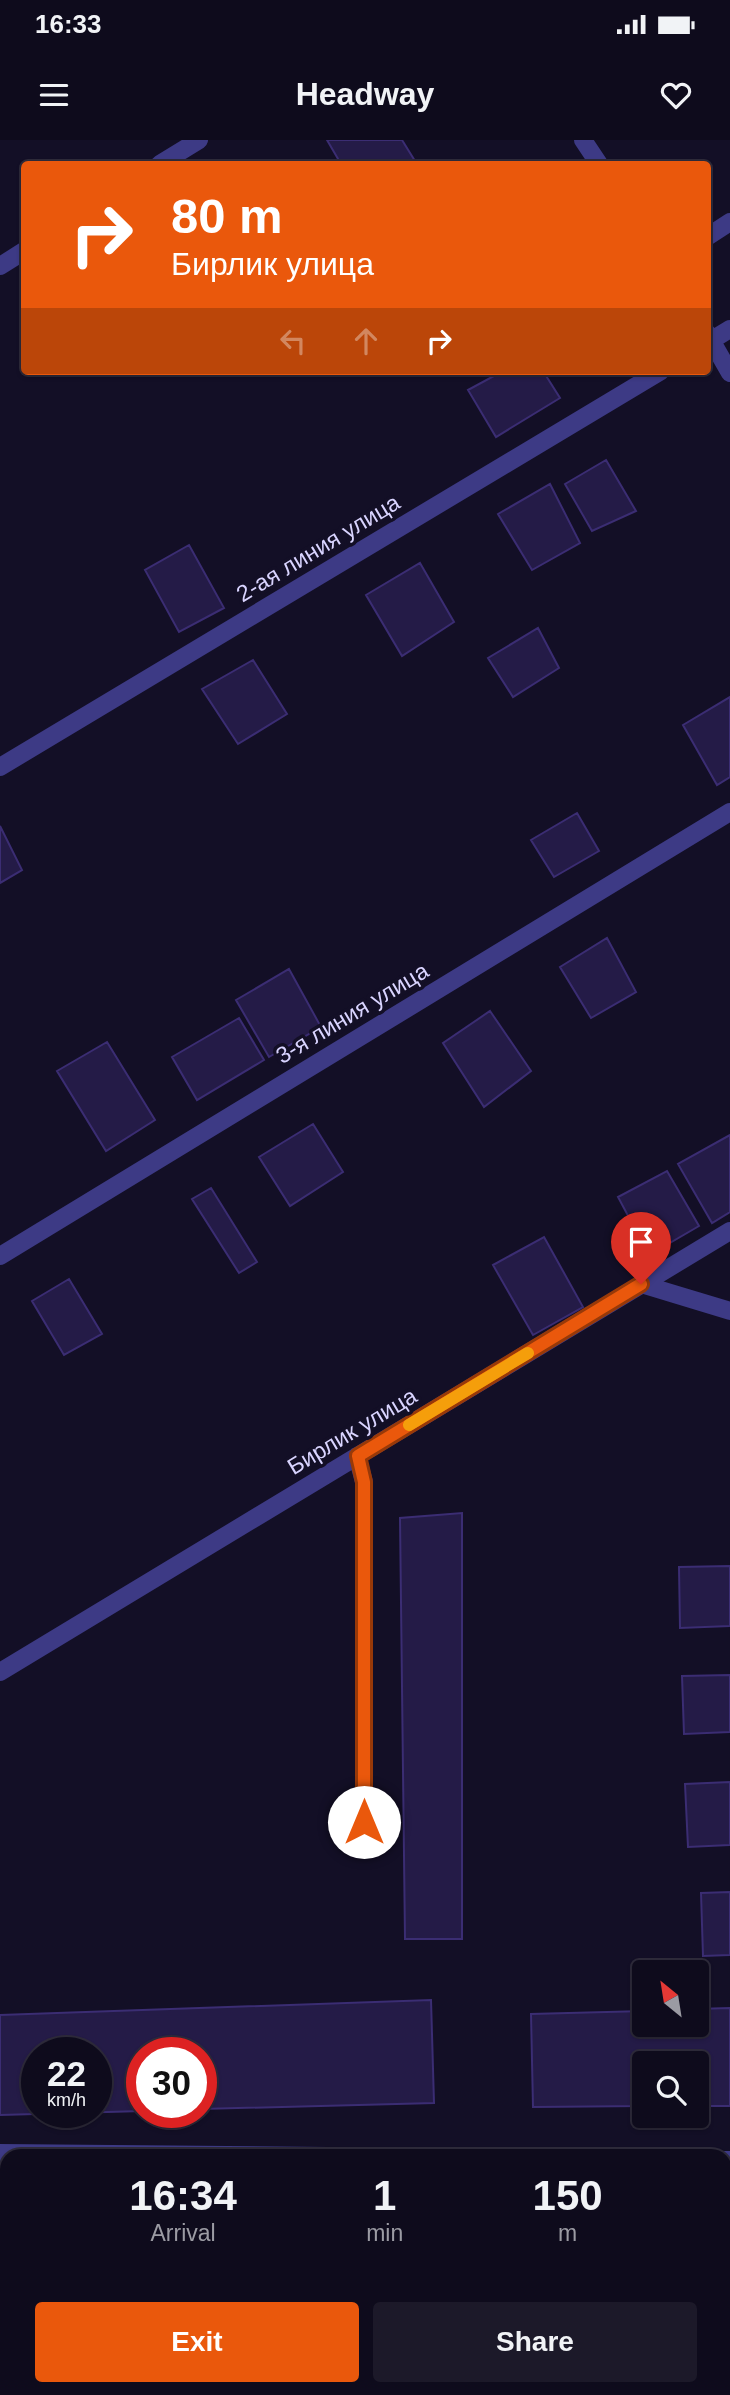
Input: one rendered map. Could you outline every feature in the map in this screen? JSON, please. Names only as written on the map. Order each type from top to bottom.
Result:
[{"type":"street","points":[[165,161],[199,140]]},
{"type":"street","points":[[583,140],[597,161]]},
{"type":"street","points":[[711,234],[730,222]]},
{"type":"street","points":[[0,266],[21,253]]},
{"type":"street","points":[[711,338],[730,329]]},
{"type":"street","points":[[711,342],[730,373]]},
{"type":"street","name":"2-ая линия улица","points":[[0,768],[654,375]]},
{"type":"street","name":"3-я линия улица","points":[[0,1256],[730,812]]},
{"type":"street","name":"Бирлик улица","points":[[0,1672],[730,1231]]},
{"type":"street","points":[[641,1284],[730,1311]]},
{"type":"street","points":[[358,1456],[364,1482],[364,1848]]},
{"type":"building","points":[[327,140],[402,140],[415,161],[339,161]]},
{"type":"building","points":[[496,375],[546,375],[560,398],[496,437],[468,390]]},
{"type":"building","points":[[606,460],[636,511],[592,531],[565,484]]},
{"type":"building","points":[[550,484],[580,543],[532,570],[498,514]]},
{"type":"building","points":[[189,545],[224,608],[179,632],[145,570]]},
{"type":"building","points":[[420,563],[454,622],[402,656],[366,595]]},
{"type":"building","points":[[538,628],[559,668],[513,697],[488,658]]},
{"type":"building","points":[[253,660],[287,714],[238,744],[202,689]]},
{"type":"building","points":[[730,697],[730,777],[717,785],[683,725]]},
{"type":"building","points":[[577,813],[599,851],[554,877],[531,840]]},
{"type":"building","points":[[0,826],[22,870],[0,883]]},
{"type":"building","points":[[607,938],[636,992],[591,1018],[560,967]]},
{"type":"building","points":[[289,969],[321,1027],[269,1057],[236,1000]]},
{"type":"building","points":[[490,1011],[531,1071],[484,1107],[443,1043]]},
{"type":"building","points":[[239,1018],[264,1060],[197,1100],[172,1057]]},
{"type":"building","points":[[107,1042],[155,1120],[106,1151],[57,1071]]},
{"type":"building","points":[[313,1124],[343,1172],[290,1206],[259,1157]]},
{"type":"building","points":[[730,1135],[730,1212],[712,1223],[678,1164]]},
{"type":"building","points":[[667,1171],[699,1226],[649,1255],[618,1197]]},
{"type":"building","points":[[211,1188],[257,1262],[239,1273],[192,1199]]},
{"type":"building","points":[[544,1237],[583,1307],[533,1335],[493,1265]]},
{"type":"building","points":[[69,1279],[102,1334],[64,1355],[32,1301]]},
{"type":"building","points":[[462,1513],[462,1939],[405,1939],[400,1518]]},
{"type":"building","points":[[730,1566],[730,1626],[680,1628],[679,1567]]},
{"type":"building","points":[[730,1675],[730,1732],[684,1734],[682,1676]]},
{"type":"building","points":[[730,1782],[730,1845],[688,1847],[685,1784]]},
{"type":"building","points":[[730,1892],[730,1955],[703,1956],[701,1893]]},
{"type":"building","points":[[431,2000],[434,2103],[217,2109],[217,2037],[126,2037],[126,2111],[112,2112],[112,2037],[21,2037],[21,2114],[0,2115],[0,2015]]},
{"type":"building","points":[[730,2008],[730,2106],[709,2106],[709,2051],[632,2051],[632,2106],[533,2107],[531,2014],[632,2011],[632,2037],[709,2037],[709,2009]]},
{"type":"slow traffic","points":[[409,1425],[528,1353]]},
{"type":"route","points":[[364,1822],[364,1482],[358,1456],[641,1284]]}]
